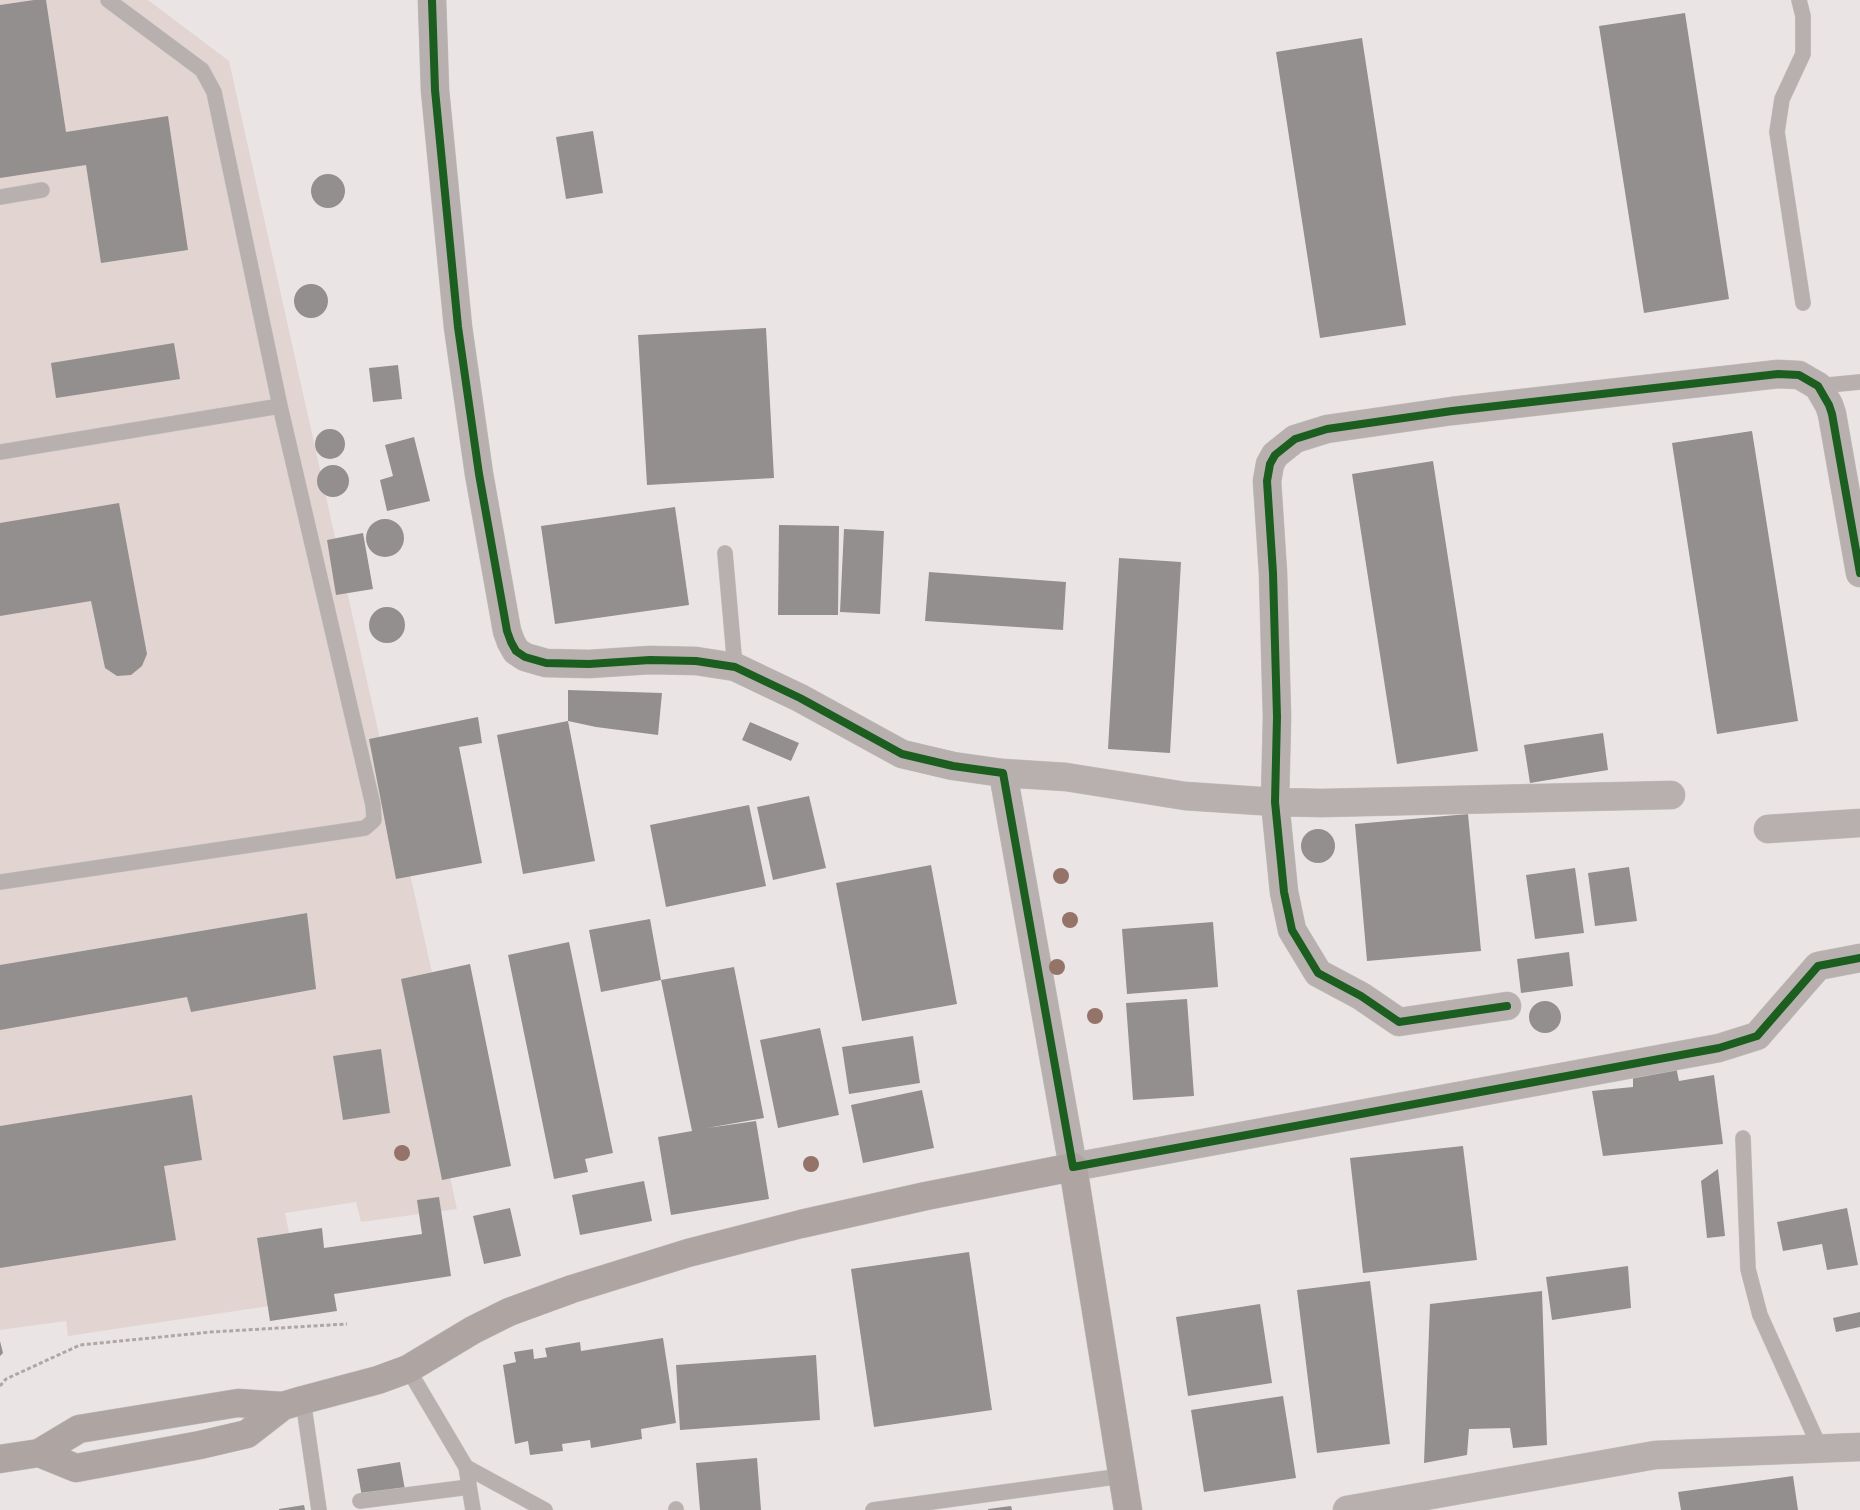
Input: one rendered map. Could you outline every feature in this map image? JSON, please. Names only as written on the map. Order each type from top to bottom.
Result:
[{"type":"street","points":[[432,0],[436,90],[458,327],[479,474],[507,631],[516,651],[525,657],[546,663],[581,664],[650,660],[696,661],[735,666],[800,698],[902,754],[953,766],[1066,777],[1185,796],[1275,802],[1322,802],[1671,795]]},
{"type":"street","points":[[1507,1006],[1400,1022],[1361,996],[1318,973],[1292,930],[1284,892],[1275,802],[1276,660],[1267,481],[1270,464],[1275,455],[1295,439],[1327,429],[1452,411],[1778,374],[1800,375],[1818,386],[1832,414],[1860,573]]},
{"type":"street","points":[[1003,772],[1073,1167],[1128,1510]]},
{"type":"street","points":[[1768,829],[1860,824]]},
{"type":"street","points":[[0,1459],[39,1453],[79,1429],[238,1402],[293,1403],[378,1380],[408,1370],[473,1330],[509,1312],[572,1289],[688,1252],[801,1224],[926,1196],[1073,1167],[1719,1048],[1757,1036],[1818,966],[1860,958]]},
{"type":"street","points":[[39,1453],[76,1468],[200,1445],[247,1434],[293,1403]]},
{"type":"street","points":[[1347,1510],[1655,1455],[1860,1446]]},
{"type":"lane","points":[[0,882],[365,828],[374,820],[280,406],[214,92],[202,70],[108,0]]},
{"type":"lane","points":[[1799,0],[1803,16],[1803,54],[1782,99],[1777,132],[1803,303]]},
{"type":"lane","points":[[0,197],[42,190]]},
{"type":"lane","points":[[1818,386],[1860,382]]},
{"type":"lane","points":[[0,452],[280,406]]},
{"type":"lane","points":[[725,553],[735,666]]},
{"type":"lane","points":[[1743,1138],[1748,1269],[1760,1315],[1820,1448]]},
{"type":"lane","points":[[408,1370],[466,1467],[473,1510]]},
{"type":"lane","points":[[293,1403],[319,1510]]},
{"type":"lane","points":[[466,1467],[545,1510]]},
{"type":"lane","points":[[873,1510],[1122,1476]]},
{"type":"lane","points":[[360,1501],[469,1486]]},
{"type":"path","points":[[0,1386],[6,1379],[80,1345],[211,1332],[347,1324]]},
{"type":"shaded area","points":[[0,0],[148,0],[229,61],[476,1170],[450,1176],[457,1209],[361,1222],[356,1202],[285,1213],[303,1301],[68,1336],[66,1321],[0,1330]]},
{"type":"building","points":[[46,0],[66,132],[168,116],[188,250],[101,263],[86,165],[0,178],[0,5]]},
{"type":"building","points":[[1685,13],[1729,299],[1644,313],[1599,26]]},
{"type":"building","points":[[1362,38],[1406,325],[1320,338],[1276,52]]},
{"type":"building","points":[[593,131],[603,193],[566,199],[556,137]]},
{"type":"building","points":[[328,174],[335,175],[340,179],[344,184],[344,198],[340,203],[335,207],[328,208],[321,207],[316,203],[312,198],[311,191],[312,184],[316,179],[321,175]]},
{"type":"building","points":[[311,284],[318,285],[323,289],[327,294],[327,308],[323,313],[318,317],[311,318],[304,317],[299,313],[295,308],[294,301],[295,294],[299,289],[304,285]]},
{"type":"building","points":[[766,328],[774,478],[647,485],[638,335]]},
{"type":"building","points":[[174,343],[180,379],[56,398],[51,363]]},
{"type":"building","points":[[398,365],[402,399],[373,402],[369,368]]},
{"type":"building","points":[[330,429],[341,433],[345,444],[341,455],[330,459],[319,455],[315,444],[319,433]]},
{"type":"building","points":[[1752,431],[1798,721],[1717,734],[1672,443]]},
{"type":"building","points":[[414,437],[430,501],[387,511],[380,480],[393,476],[385,445]]},
{"type":"building","points":[[1433,461],[1478,751],[1397,764],[1352,474]]},
{"type":"building","points":[[333,465],[339,466],[344,470],[348,475],[348,487],[344,492],[339,496],[333,497],[327,496],[322,492],[318,487],[317,481],[318,475],[322,470],[327,466]]},
{"type":"building","points":[[119,503],[147,654],[142,666],[131,675],[117,676],[105,668],[91,601],[0,616],[0,523]]},
{"type":"building","points":[[675,507],[689,605],[555,624],[541,526]]},
{"type":"building","points":[[385,519],[398,525],[404,538],[398,551],[385,557],[372,551],[366,538],[372,525]]},
{"type":"building","points":[[779,525],[839,526],[838,615],[778,615]]},
{"type":"building","points":[[844,529],[884,531],[880,614],[840,612]]},
{"type":"building","points":[[363,533],[373,589],[336,595],[327,540]]},
{"type":"building","points":[[1119,558],[1181,562],[1170,753],[1108,749]]},
{"type":"building","points":[[929,572],[1066,582],[1063,630],[925,621]]},
{"type":"building","points":[[387,607],[394,608],[400,612],[404,618],[404,632],[400,638],[394,642],[387,643],[380,642],[374,638],[370,632],[369,625],[370,618],[374,612],[380,608]]},
{"type":"building","points":[[568,690],[662,693],[658,735],[596,727],[568,721]]},
{"type":"building","points":[[478,717],[482,743],[459,747],[482,863],[396,879],[369,739]]},
{"type":"building","points":[[568,721],[595,861],[523,874],[497,735]]},
{"type":"building","points":[[750,722],[799,743],[791,761],[742,740]]},
{"type":"building","points":[[1603,733],[1608,770],[1530,783],[1524,745]]},
{"type":"building","points":[[809,796],[826,868],[773,880],[757,807]]},
{"type":"building","points":[[749,805],[766,886],[666,907],[650,825]]},
{"type":"building","points":[[1468,814],[1481,951],[1367,961],[1355,824]]},
{"type":"building","points":[[1318,829],[1330,834],[1335,846],[1330,858],[1318,863],[1306,858],[1301,846],[1306,834]]},
{"type":"building","points":[[931,865],[957,1004],[862,1021],[836,883]]},
{"type":"building","points":[[1629,867],[1637,921],[1595,926],[1588,873]]},
{"type":"building","points":[[1575,868],[1584,933],[1535,939],[1526,875]]},
{"type":"building","points":[[307,913],[316,989],[191,1012],[187,997],[0,1030],[0,965]]},
{"type":"building","points":[[650,919],[661,980],[601,992],[589,930]]},
{"type":"building","points":[[1213,922],[1218,987],[1127,994],[1122,929]]},
{"type":"building","points":[[569,942],[613,1153],[585,1159],[588,1172],[554,1179],[508,955]]},
{"type":"building","points":[[1569,952],[1573,986],[1521,993],[1517,959]]},
{"type":"building","points":[[470,964],[511,1166],[442,1180],[401,979]]},
{"type":"building","points":[[734,967],[764,1118],[707,1128],[756,1121],[769,1199],[671,1215],[658,1137],[692,1131],[661,980]]},
{"type":"building","points":[[1187,999],[1194,1096],[1133,1100],[1126,1003]]},
{"type":"building","points":[[1545,1001],[1551,1002],[1556,1006],[1560,1011],[1560,1023],[1556,1028],[1551,1032],[1545,1033],[1539,1032],[1534,1028],[1530,1023],[1529,1017],[1530,1011],[1534,1006],[1539,1002]]},
{"type":"building","points":[[820,1028],[839,1115],[778,1128],[760,1040]]},
{"type":"building","points":[[913,1036],[920,1083],[849,1094],[842,1047]]},
{"type":"building","points":[[381,1049],[390,1113],[343,1120],[333,1056]]},
{"type":"building","points":[[1676,1067],[1679,1081],[1714,1075],[1723,1144],[1603,1156],[1592,1091],[1633,1087],[1633,1073]]},
{"type":"building","points":[[922,1090],[934,1148],[863,1163],[851,1105]]},
{"type":"building","points":[[192,1095],[202,1160],[164,1166],[176,1240],[0,1268],[0,1126]]},
{"type":"building","points":[[1463,1146],[1477,1260],[1363,1273],[1350,1158]]},
{"type":"building","points":[[1718,1169],[1725,1236],[1707,1238],[1701,1181]]},
{"type":"building","points":[[644,1181],[652,1221],[580,1235],[572,1195]]},
{"type":"building","points":[[439,1197],[451,1276],[334,1294],[337,1311],[270,1321],[257,1238],[322,1228],[324,1248],[422,1234],[417,1200]]},
{"type":"building","points":[[510,1208],[521,1256],[484,1264],[473,1216]]},
{"type":"building","points":[[1847,1208],[1858,1265],[1827,1270],[1822,1244],[1783,1251],[1777,1222]]},
{"type":"building","points":[[969,1252],[992,1410],[874,1427],[851,1269]]},
{"type":"building","points":[[1628,1266],[1631,1308],[1552,1320],[1546,1277]]},
{"type":"building","points":[[1370,1281],[1390,1444],[1317,1453],[1297,1290]]},
{"type":"building","points":[[1542,1291],[1547,1445],[1513,1448],[1510,1428],[1469,1429],[1467,1455],[1424,1463],[1430,1304]]},
{"type":"building","points":[[1260,1304],[1272,1383],[1188,1396],[1176,1317]]},
{"type":"building","points":[[1860,1312],[1860,1327],[1836,1332],[1833,1318]]},
{"type":"building","points":[[663,1338],[676,1423],[641,1429],[642,1439],[591,1448],[590,1440],[562,1444],[563,1451],[530,1455],[528,1441],[515,1444],[503,1365],[516,1362],[514,1352],[533,1349],[534,1359],[547,1357],[545,1348],[580,1342],[581,1351]]},
{"type":"building","points":[[0,1341],[3,1353],[0,1356]]},
{"type":"building","points":[[816,1355],[820,1420],[680,1430],[676,1365]]},
{"type":"building","points":[[1283,1396],[1296,1478],[1204,1492],[1191,1410]]},
{"type":"building","points":[[757,1458],[761,1510],[700,1510],[696,1463]]},
{"type":"building","points":[[400,1462],[405,1490],[362,1497],[357,1469]]},
{"type":"building","points":[[1793,1476],[1798,1510],[1681,1510],[1678,1492]]},
{"type":"building","points":[[304,1505],[305,1510],[279,1510],[279,1509]]},
{"type":"building","points":[[1011,1506],[1012,1510],[988,1510],[988,1509]]},
{"type":"cycle path","points":[[432,0],[435,90],[458,327],[479,474],[507,631],[511,642],[516,651],[525,657],[546,663],[589,664],[650,660],[696,661],[735,667],[800,698],[902,754],[953,766],[1003,773],[1073,1167],[1719,1048],[1757,1036],[1818,966],[1860,958]]},
{"type":"cycle path","points":[[1507,1006],[1399,1022],[1361,996],[1318,973],[1292,930],[1284,892],[1275,802],[1277,717],[1273,573],[1267,481],[1270,464],[1275,455],[1295,439],[1327,429],[1452,411],[1778,374],[1799,375],[1818,386],[1832,414],[1860,573]]}]
